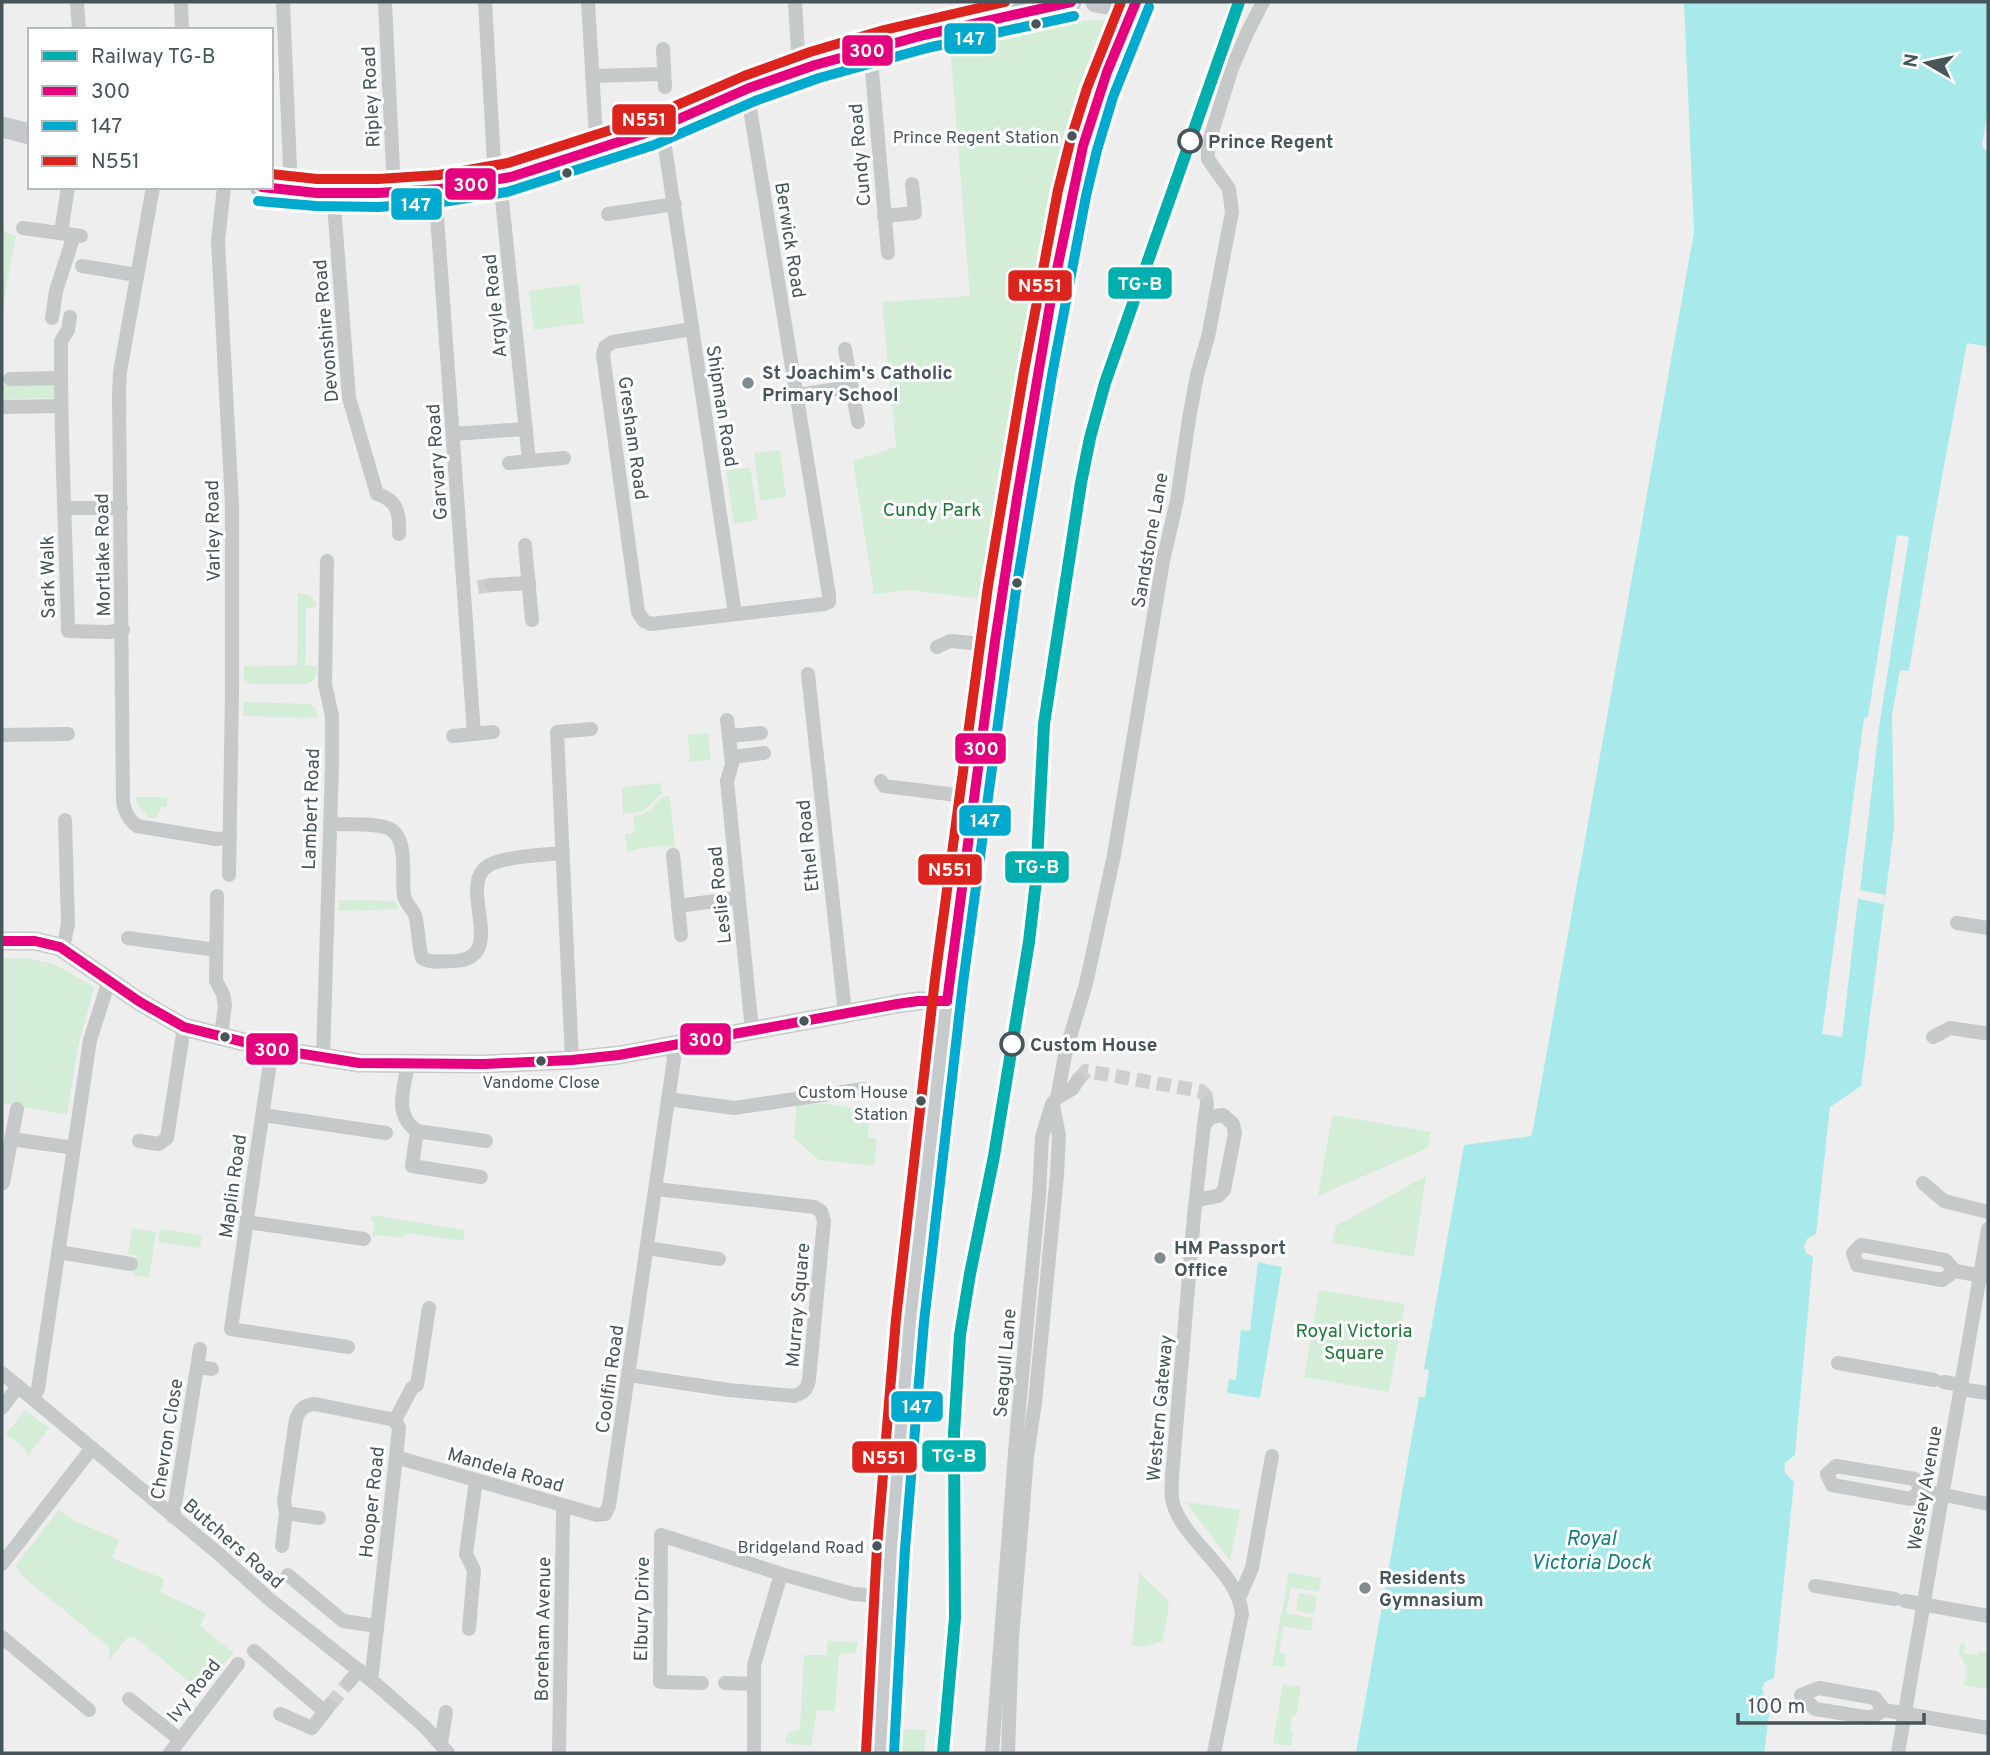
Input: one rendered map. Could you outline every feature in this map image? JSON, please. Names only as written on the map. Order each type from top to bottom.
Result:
[{"type":"main road","points":[[273,189],[333,192],[394,191],[497,180],[598,150],[662,127],[799,70],[870,48],[1071,2]]},
{"type":"main road","points":[[1096,2],[1127,2]]},
{"type":"main road","points":[[2,127],[28,134]]},
{"type":"street","points":[[77,2],[79,28]]},
{"type":"street","points":[[181,2],[182,28]]},
{"type":"street","points":[[283,2],[292,191]]},
{"type":"street","name":"Ripley Road","points":[[385,2],[394,191]]},
{"type":"street","name":"Argyle Road","points":[[485,2],[497,180],[529,461]]},
{"type":"street","points":[[588,2],[598,150]]},
{"type":"street","points":[[795,2],[799,70]]},
{"type":"street","points":[[880,1753],[896,1481],[910,1321],[947,1001],[994,645],[1028,426],[1072,193],[1092,117],[1136,2]]},
{"type":"street","name":"Sandstone Lane","points":[[1055,1101],[1063,1062],[1086,984],[1114,855],[1197,375],[1208,337],[1232,212],[1228,189],[1208,159],[1208,145],[1233,68],[1247,33],[1264,2]]},
{"type":"street","name":"Cundy Road","points":[[870,48],[888,253]]},
{"type":"street","points":[[592,76],[665,81],[663,49]]},
{"type":"street","name":"Berwick Road","points":[[735,614],[829,602],[747,90]]},
{"type":"street","name":"Shipman Road","points":[[662,127],[735,614]]},
{"type":"street","name":"Cundy Road","points":[[884,216],[915,213],[912,184]]},
{"type":"street","name":"Garvary Road","points":[[435,188],[453,434],[478,586],[474,734]]},
{"type":"street","points":[[52,318],[56,291],[72,235],[68,189]]},
{"type":"street","name":"Mortlake Road","points":[[153,189],[118,393],[123,802],[130,821],[137,826],[216,839],[230,838]]},
{"type":"street","name":"Varley Road","points":[[224,189],[218,242],[232,505],[229,875]]},
{"type":"street","name":"Devonshire Road","points":[[333,192],[349,398],[377,494],[385,496],[396,506],[400,519],[399,534]]},
{"type":"street","points":[[608,214],[675,204]]},
{"type":"street","points":[[23,228],[72,235]]},
{"type":"street","points":[[82,266],[137,275]]},
{"type":"street","name":"Sark Walk","points":[[70,317],[68,330],[61,341],[68,631],[123,631]]},
{"type":"street","name":"Gresham Road","points":[[692,329],[613,342],[606,347],[603,355],[638,612],[644,621],[651,624],[735,614]]},
{"type":"street","points":[[845,349],[858,422]]},
{"type":"street","points":[[10,379],[61,378]]},
{"type":"street","points":[[797,395],[851,387]]},
{"type":"street","points":[[2,407],[61,405]]},
{"type":"street","points":[[453,434],[526,429]]},
{"type":"street","points":[[509,463],[564,458]]},
{"type":"street","name":"Sark Walk","points":[[65,508],[121,508]]},
{"type":"street","points":[[525,545],[532,620]]},
{"type":"street","name":"Lambert Road","points":[[323,1058],[332,716],[325,684],[327,561]]},
{"type":"street","points":[[478,586],[529,583]]},
{"type":"street","points":[[937,647],[950,641],[994,645]]},
{"type":"street","name":"Ethel Road","points":[[808,674],[845,1013]]},
{"type":"street","name":"Leslie Road","points":[[727,720],[732,757],[727,781],[752,1030]]},
{"type":"street","points":[[572,1060],[557,732],[591,729]]},
{"type":"street","points":[[453,736],[494,732]]},
{"type":"street","points":[[730,736],[761,733]]},
{"type":"street","points":[[2,735],[68,734]]},
{"type":"street","points":[[732,757],[764,753]]},
{"type":"street","points":[[881,781],[884,786],[973,797]]},
{"type":"street","points":[[60,947],[68,924],[65,820]]},
{"type":"street","points":[[330,824],[378,826],[392,830],[401,843],[405,900],[414,911],[419,929],[419,950],[422,958],[428,962],[468,960],[481,944],[478,884],[482,871],[492,863],[562,853]]},
{"type":"street","points":[[673,855],[681,935]]},
{"type":"street","points":[[217,897],[216,981],[223,993],[225,1004],[221,1038]]},
{"type":"street","points":[[678,906],[738,898]]},
{"type":"street","points":[[1957,923],[1988,928]]},
{"type":"street","points":[[128,938],[216,950]]},
{"type":"street","points":[[2,942],[35,942],[60,947],[110,982],[184,1027],[272,1049],[359,1063],[484,1064],[572,1060],[619,1055],[918,1001],[947,1001]]},
{"type":"street","points":[[33,1399],[37,1393],[90,1040],[110,982]]},
{"type":"street","points":[[139,1141],[159,1144],[167,1138],[184,1027]]},
{"type":"street","points":[[1933,1037],[1950,1028],[1984,1033]]},
{"type":"street","name":"Coolfin Road","points":[[605,1514],[609,1506],[656,1189],[674,1059],[671,1045]]},
{"type":"street","name":"Maplin Road","points":[[272,1049],[231,1329],[348,1347]]},
{"type":"street","points":[[408,1064],[401,1108],[408,1125],[417,1131],[486,1141]]},
{"type":"street","points":[[1055,1101],[1072,1090],[1079,1080]]},
{"type":"street","points":[[668,1099],[734,1108],[863,1089]]},
{"type":"street","name":"Seagull Lane","points":[[992,1753],[1042,1137],[1055,1101]]},
{"type":"street","name":"Seagull Lane","points":[[1008,1753],[1012,1649],[1027,1456],[1035,1403],[1057,1175],[1059,1135],[1055,1101]]},
{"type":"street","name":"Western Gateway","points":[[1207,1103],[1171,1477],[1172,1499],[1179,1517],[1239,1598]]},
{"type":"street","points":[[3,1183],[17,1109]]},
{"type":"street","points":[[262,1115],[386,1133]]},
{"type":"street","points":[[1196,1200],[1218,1196],[1224,1190],[1235,1133],[1233,1124],[1223,1115],[1211,1117],[1204,1125]]},
{"type":"street","points":[[417,1131],[412,1166],[481,1177]]},
{"type":"street","points":[[12,1139],[74,1148]]},
{"type":"street","points":[[1923,1182],[1944,1201],[1988,1212]]},
{"type":"street","name":"Murray Square","points":[[629,1376],[794,1396],[803,1393],[809,1380],[824,1221],[821,1211],[814,1207],[656,1189]]},
{"type":"street","points":[[247,1222],[364,1239]]},
{"type":"street","name":"Wesley Avenue","points":[[1898,1753],[1961,1387],[1984,1277],[1988,1229]]},
{"type":"street","points":[[1955,1271],[1942,1280],[1930,1278],[1857,1265],[1853,1253],[1861,1245],[1945,1260],[1955,1271],[1984,1277]]},
{"type":"street","points":[[647,1248],[719,1259]]},
{"type":"street","points":[[58,1252],[131,1264]]},
{"type":"street","name":"Hooper Road","points":[[364,1674],[373,1673],[399,1428],[395,1420],[412,1388],[417,1385],[429,1308]]},
{"type":"street","name":"Chevron Close","points":[[173,1517],[204,1368],[200,1349]]},
{"type":"street","points":[[1838,1363],[1939,1381],[1988,1393]]},
{"type":"street","name":"Butchers Road","points":[[2,1373],[269,1599],[364,1674],[445,1748]]},
{"type":"street","points":[[2,1408],[18,1386]]},
{"type":"street","points":[[282,1546],[286,1513],[284,1501],[299,1411],[304,1406],[315,1404],[395,1420]]},
{"type":"street","points":[[2,1564],[92,1448]]},
{"type":"street","points":[[1214,1753],[1242,1614],[1239,1598],[1252,1568],[1272,1456]]},
{"type":"street","name":"Mandela Road","points":[[396,1457],[597,1516],[605,1514]]},
{"type":"street","points":[[1921,1490],[1911,1499],[1832,1485],[1827,1474],[1836,1466],[1915,1479],[1921,1490],[1988,1504]]},
{"type":"street","points":[[469,1629],[474,1570],[466,1554],[476,1480]]},
{"type":"street","name":"Boreham Avenue","points":[[559,1753],[565,1506]]},
{"type":"street","points":[[286,1513],[319,1518]]},
{"type":"street","name":"Elbury Drive","points":[[702,1682],[660,1682],[661,1535],[782,1574]]},
{"type":"street","points":[[754,1753],[754,1665],[782,1574],[853,1594],[889,1597]]},
{"type":"street","points":[[288,1575],[344,1621],[377,1626]]},
{"type":"street","points":[[1815,1586],[1988,1616]]},
{"type":"street","points":[[2,1637],[89,1710]]},
{"type":"street","points":[[254,1651],[327,1708],[312,1728],[280,1714]]},
{"type":"street","name":"Ivy Road","points":[[170,1753],[237,1664]]},
{"type":"street","points":[[349,1682],[364,1674]]},
{"type":"street","points":[[725,1683],[754,1684]]},
{"type":"street","points":[[1884,1710],[1871,1718],[1815,1709],[1801,1695],[1819,1688],[1875,1698],[1884,1710],[1988,1728]]},
{"type":"street","name":"Ivy Road","points":[[129,1699],[179,1739]]},
{"type":"street","name":"Butchers Road","points":[[445,1748],[446,1712]]},
{"type":"green space","name":"Cundy Park","points":[[1105,20],[1109,26],[1077,120],[1060,185],[989,600],[911,590],[874,594],[853,461],[896,447],[882,302],[970,296],[950,44],[1077,21]]},
{"type":"green space","points":[[2,230],[16,236],[2,310]]},
{"type":"green space","points":[[579,284],[584,323],[534,330],[529,291]]},
{"type":"green space","points":[[2,385],[54,385],[54,398],[2,399]]},
{"type":"green space","points":[[780,450],[786,497],[760,501],[754,453]]},
{"type":"green space","points":[[750,467],[758,520],[734,524],[726,471]]},
{"type":"green space","points":[[298,593],[310,596],[317,607],[306,608],[305,665],[317,666],[315,677],[307,684],[251,684],[244,680],[244,666],[297,665]]},
{"type":"green space","points":[[244,702],[309,704],[315,707],[318,718],[243,716]]},
{"type":"green space","points":[[708,733],[711,760],[690,762],[688,735]]},
{"type":"green space","points":[[661,783],[662,794],[646,809],[623,814],[622,787]]},
{"type":"green space","points":[[670,796],[675,847],[627,851],[625,834],[635,833],[633,816],[647,812],[661,798]]},
{"type":"green space","points":[[136,797],[167,797],[167,807],[161,807],[157,818],[150,818],[137,804]]},
{"type":"green space","points":[[339,900],[395,901],[399,909],[338,911]]},
{"type":"green space","points":[[2,958],[25,958],[54,964],[94,987],[77,1051],[67,1115],[2,1103]]},
{"type":"green space","points":[[797,1101],[870,1109],[868,1137],[877,1139],[874,1166],[819,1160],[794,1138]]},
{"type":"green space","points":[[1332,1115],[1431,1132],[1428,1148],[1318,1196]]},
{"type":"green space","points":[[1426,1176],[1414,1257],[1332,1243],[1336,1226]]},
{"type":"green space","points":[[372,1215],[465,1230],[463,1241],[407,1233],[400,1238],[379,1235],[372,1238],[375,1222],[371,1221]]},
{"type":"green space","points":[[132,1228],[156,1232],[149,1278],[133,1275],[136,1256],[128,1254]]},
{"type":"green space","points":[[160,1229],[202,1235],[200,1248],[158,1242]]},
{"type":"green space","name":"Royal Victoria Square","points":[[1319,1290],[1405,1304],[1389,1392],[1304,1377]]},
{"type":"green space","points":[[25,1410],[49,1428],[27,1457],[26,1450],[6,1434]]},
{"type":"green space","points":[[1186,1502],[1240,1510],[1230,1561]]},
{"type":"green space","points":[[59,1510],[75,1521],[119,1540],[112,1558],[164,1579],[160,1592],[206,1613],[200,1626],[234,1653],[198,1693],[198,1689],[135,1637],[128,1637],[109,1660],[109,1647],[21,1575],[15,1566]]},
{"type":"green space","points":[[1289,1572],[1321,1578],[1319,1592],[1291,1587],[1286,1613],[1313,1618],[1311,1631],[1284,1626],[1279,1652],[1286,1654],[1284,1667],[1272,1665]]},
{"type":"green space","points":[[1139,1573],[1168,1600],[1163,1641],[1144,1647],[1132,1646]]},
{"type":"green space","points":[[1299,1593],[1317,1596],[1314,1614],[1296,1610]]},
{"type":"green space","points":[[828,1641],[858,1642],[855,1653],[839,1654],[835,1711],[817,1710],[811,1746],[785,1743],[787,1733],[800,1729],[804,1655],[826,1655]]},
{"type":"green space","points":[[1961,1642],[1965,1645],[1964,1653],[1988,1653],[1988,1689],[1964,1685],[1967,1668],[1959,1654]]},
{"type":"green space","points":[[1283,1684],[1301,1687],[1296,1716],[1292,1716],[1291,1746],[1273,1743]]},
{"type":"green space","points":[[892,1728],[926,1730],[924,1753],[890,1753]]},
{"type":"water","name":"Royal Victoria Dock","points":[[1684,2],[1988,2],[1988,112],[1982,144],[1988,151],[1988,347],[1967,343],[1909,671],[1900,670],[1892,715],[1894,828],[1861,1086],[1830,1107],[1816,1234],[1807,1239],[1804,1246],[1806,1253],[1813,1257],[1795,1455],[1785,1463],[1786,1474],[1794,1482],[1774,1678],[1765,1682],[1762,1688],[1764,1695],[1771,1699],[1764,1753],[1356,1753],[1419,1397],[1425,1397],[1429,1370],[1424,1369],[1464,1145],[1531,1136],[1533,1129],[1694,232]]},
{"type":"water","points":[[1258,1262],[1282,1267],[1260,1398],[1227,1393],[1229,1379],[1236,1380],[1241,1330],[1250,1331]]},
{"type":"pier","points":[[1897,535],[1909,537],[1879,727],[1860,890],[1885,895],[1884,904],[1858,899],[1842,1037],[1822,1034],[1864,718],[1868,717]]},
{"type":"tunnel","points":[[478,587],[492,585]]},
{"type":"tunnel","points":[[1078,1080],[1086,1071],[1201,1091],[1206,1096],[1207,1103]]},
{"type":"tunnel","points":[[330,1705],[349,1682]]},
{"type":"rail line","name":"TG-B","points":[[943,1753],[955,1618],[954,1433],[960,1335],[994,1156],[1029,942],[1036,881],[1044,724],[1081,483],[1105,383],[1239,2]]},
{"type":"transit line","name":"N551","points":[[273,174],[317,179],[378,179],[439,175],[508,163],[645,119],[744,76],[810,52],[884,30],[1005,2]]},
{"type":"transit line","name":"300","points":[[273,188],[317,193],[378,193],[440,189],[511,177],[649,132],[749,88],[815,65],[924,35],[1071,2]]},
{"type":"transit line","name":"N551","points":[[866,1752],[877,1547],[896,1319],[935,979],[988,586],[1058,190],[1087,88],[1121,2]]},
{"type":"transit line","name":"300","points":[[947,1001],[995,641],[1052,293],[1083,146],[1107,72],[1136,2]]},
{"type":"transit line","name":"147","points":[[894,1753],[905,1549],[924,1322],[963,983],[1016,590],[1052,375],[1086,196],[1113,97],[1149,7]]},
{"type":"transit line","name":"147","points":[[258,201],[316,206],[379,207],[442,202],[507,192],[654,145],[755,101],[819,78],[927,48],[1074,16]]},
{"type":"transit line","name":"300","points":[[2,941],[35,941],[60,947],[140,1002],[184,1027],[272,1049],[359,1063],[484,1064],[572,1060],[619,1055],[897,1004],[947,1001]]},
{"type":"place","name":"Prince Regent Station","points":[[1072,136]]},
{"type":"place","name":"Prince Regent","points":[[1190,141]]},
{"type":"place","name":"St Joachim's Catholic Primary School","points":[[748,383]]},
{"type":"place","name":"Custom House","points":[[1012,1044]]},
{"type":"place","name":"Vandome Close","points":[[541,1061]]},
{"type":"place","name":"Custom House Station","points":[[921,1101]]},
{"type":"place","name":"HM Passport Office","points":[[1160,1258]]},
{"type":"place","name":"Bridgeland Road","points":[[877,1546]]},
{"type":"place","name":"Residents Gymnasium","points":[[1365,1588]]}]
